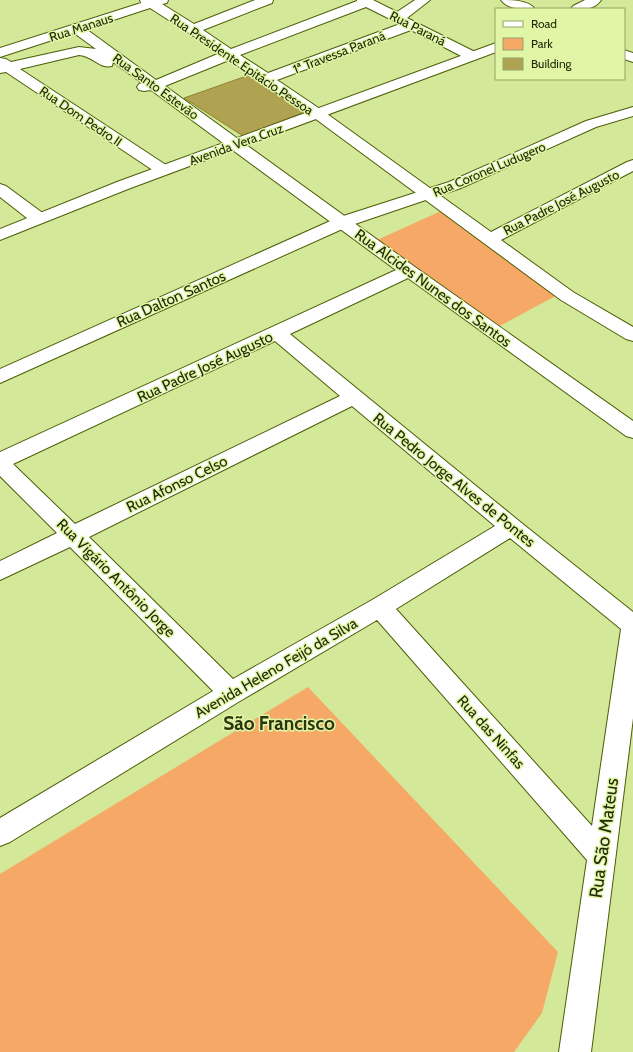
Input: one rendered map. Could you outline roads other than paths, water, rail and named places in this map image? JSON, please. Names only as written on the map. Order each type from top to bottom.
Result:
[{"type":"street","points":[[193,29],[267,0]]},
{"type":"street","points":[[398,18],[424,0]]},
{"type":"street","points":[[508,0],[526,8]]},
{"type":"street","points":[[580,8],[595,0]]},
{"type":"street","name":"Rua Presidente Epitácio Pessoa","points":[[153,1],[318,114],[567,296],[633,334]]},
{"type":"street","name":"Rua Manaus","points":[[0,53],[77,29],[153,1]]},
{"type":"street","points":[[3,66],[71,52],[84,51],[91,52],[138,85],[143,87],[155,85],[365,1]]},
{"type":"street","name":"Rua Paraná","points":[[365,1],[472,56]]},
{"type":"street","name":"1ª Travessa Paraná","points":[[266,79],[411,25]]},
{"type":"street","name":"Rua Santo Estevão","points":[[77,29],[234,144]]},
{"type":"street","name":"Avenida Vera Cruz","points":[[0,235],[38,218],[163,170],[318,114],[495,46]]},
{"type":"street","name":"Rua Dom Pedro II","points":[[3,66],[163,170]]},
{"type":"street","name":"Rua Coronel Ludugero","points":[[343,222],[454,185],[591,124],[633,111]]},
{"type":"street","name":"Rua Alcides Nunes dos Santos","points":[[234,144],[633,431]]},
{"type":"street","name":"Rua Padre José Augusto","points":[[490,239],[633,165]]},
{"type":"street","points":[[0,189],[38,218]]},
{"type":"street","name":"Rua Dalton Santos","points":[[0,377],[343,222]]},
{"type":"street","name":"Rua Padre José Augusto","points":[[0,462],[409,271]]},
{"type":"street","name":"Rua Pedro Jorge Alves de Pontes","points":[[277,333],[511,527],[633,625]]},
{"type":"street","name":"Rua Afonso Celso","points":[[0,571],[354,397]]},
{"type":"street","name":"Rua Vigário Antônio Jorge","points":[[0,462],[231,693]]},
{"type":"street","name":"Avenida Heleno Feijó da Silva","points":[[0,833],[231,693],[380,607],[511,527]]},
{"type":"street","name":"Rua das Ninfas","points":[[380,607],[602,857]]},
{"type":"street","name":"Rua São Mateus","points":[[575,1052],[633,625]]},
{"type":"district","name":"São Francisco","points":[[279,723]]}]
